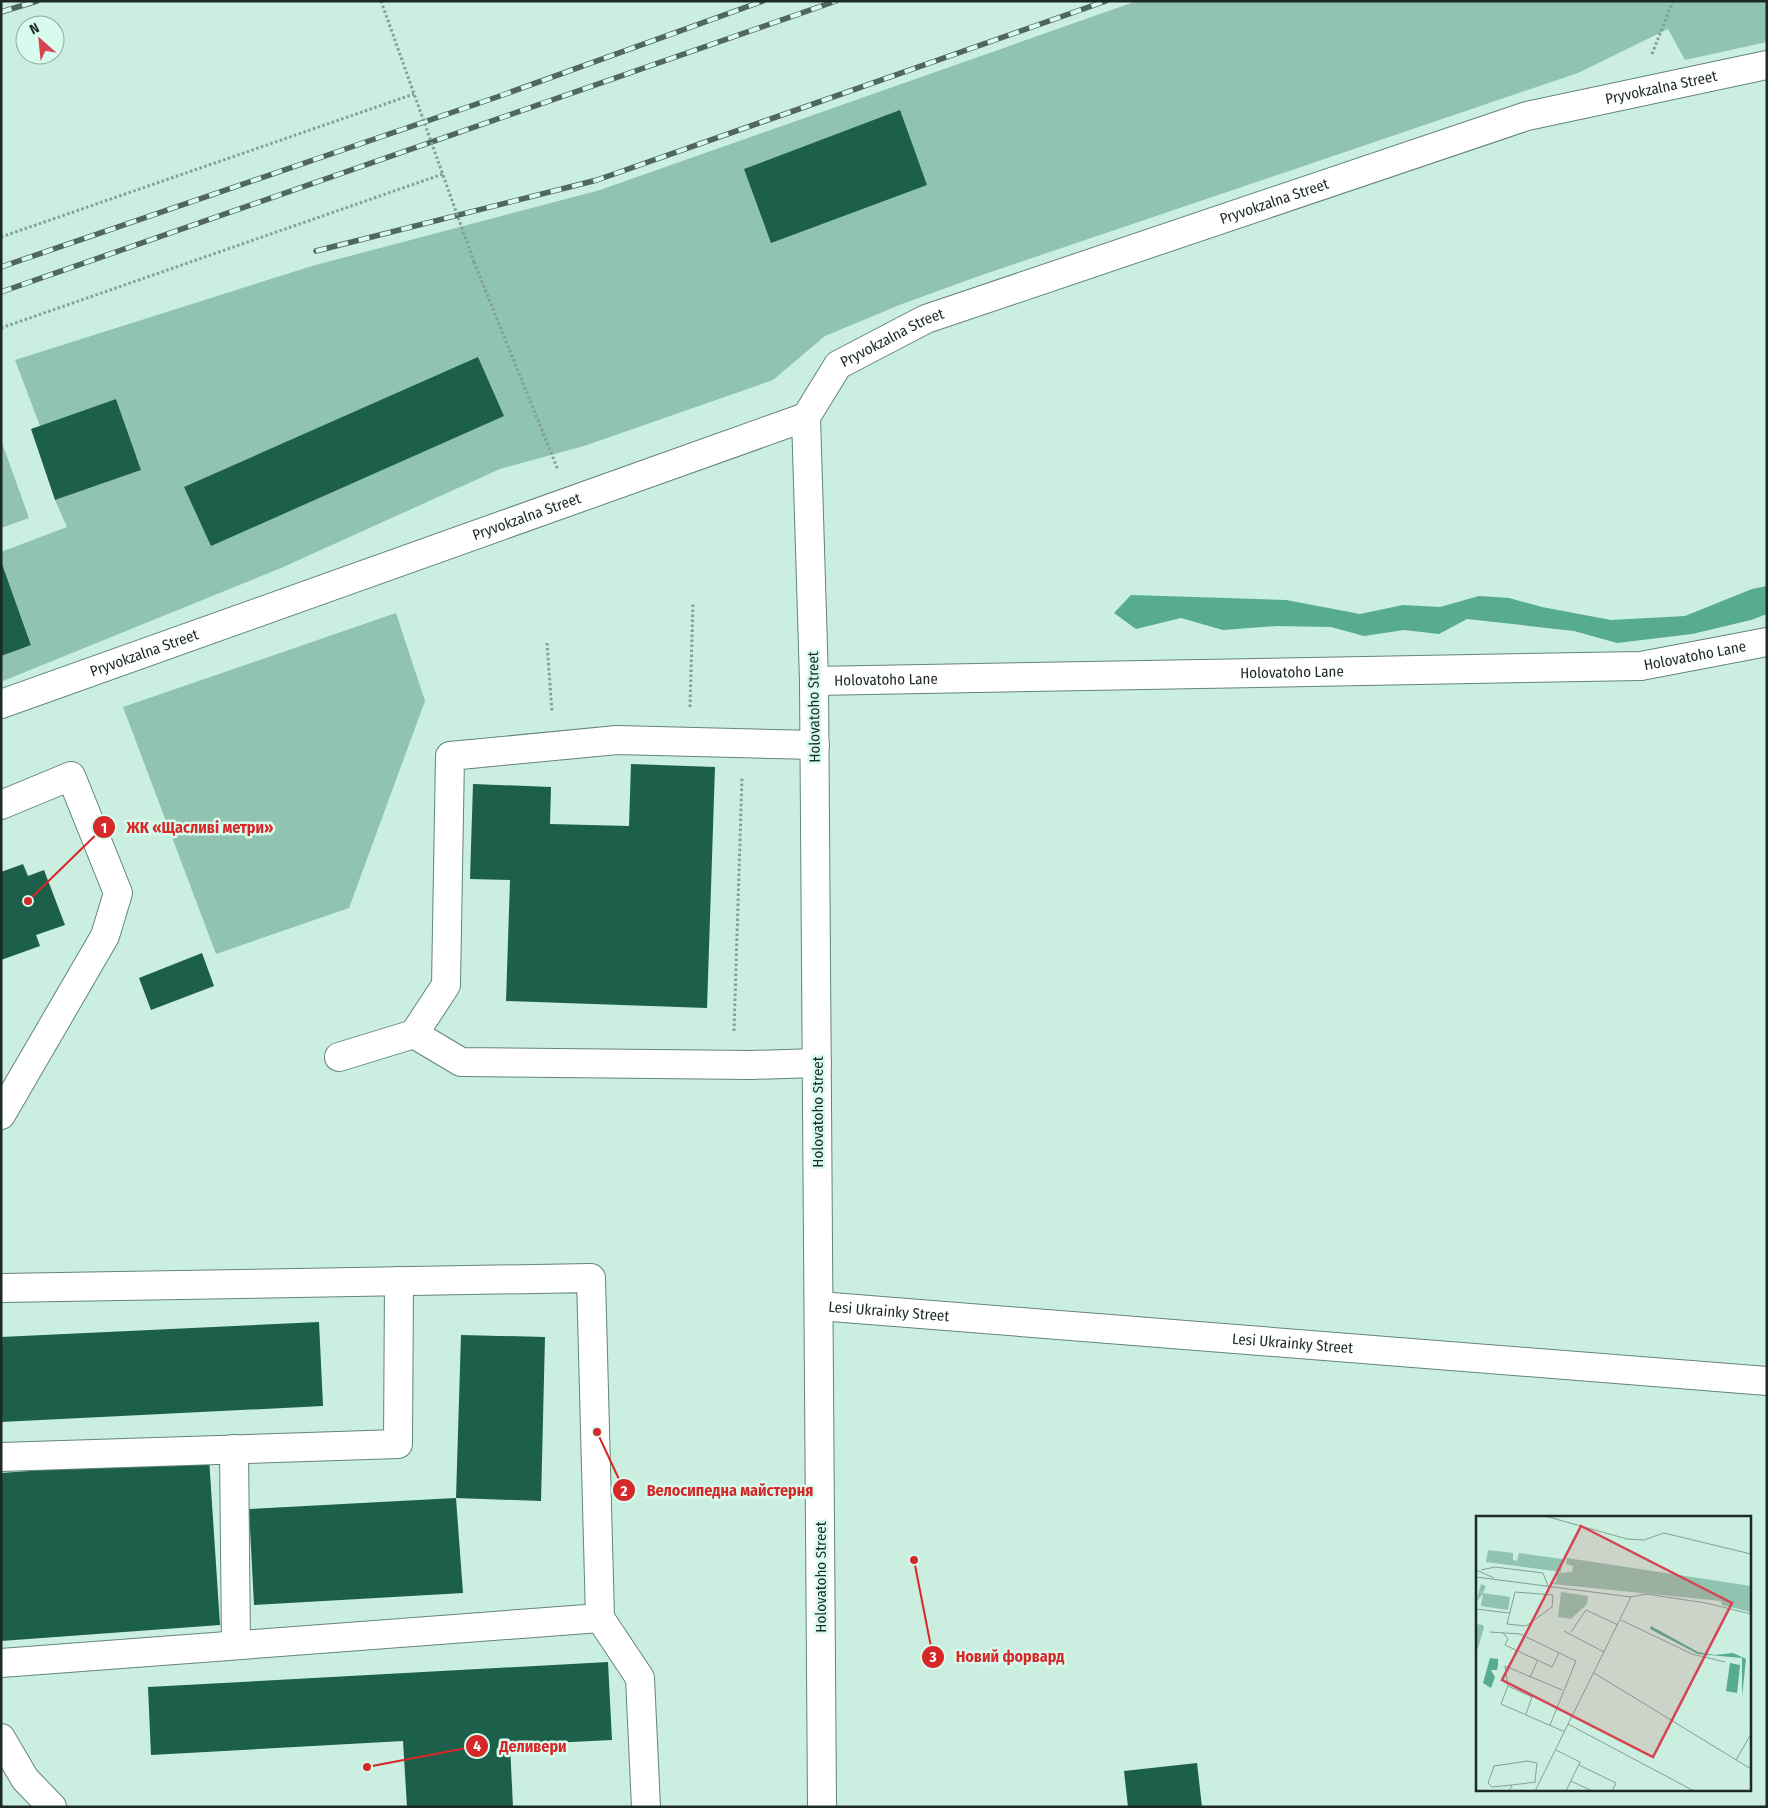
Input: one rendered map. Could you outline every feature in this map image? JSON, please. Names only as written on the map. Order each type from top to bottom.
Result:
[{"type":"street","name":"Pryvokzalna Street","points":[[1,704],[806,417],[838,365],[926,319],[1527,116],[1767,65]]},
{"type":"street","name":"Holovatoho Street","points":[[806,417],[815,745],[822,1807]]},
{"type":"street","name":"Holovatoho Lane","points":[[814,681],[1641,666],[1767,642]]},
{"type":"street","points":[[339,1057],[414,1034],[446,985],[450,756],[617,740],[815,745]]},
{"type":"street","points":[[1,805],[71,776],[118,893],[105,936],[1,1115]]},
{"type":"street","points":[[414,1034],[461,1062],[817,1063]]},
{"type":"street","points":[[1,1288],[590,1278],[600,1618],[640,1678],[646,1807]]},
{"type":"street","points":[[1,1457],[398,1444],[400,1281]]},
{"type":"street","name":"Lesi Ukrainky Street","points":[[819,1306],[1767,1381]]},
{"type":"street","points":[[234,1449],[236,1645]]},
{"type":"street","points":[[1,1663],[600,1618]]},
{"type":"street","points":[[1,1738],[25,1779],[52,1807]]},
{"type":"path","points":[[381,1],[474,262],[570,502]]},
{"type":"path","points":[[1637,93],[1673,1]]},
{"type":"path","points":[[1,237],[414,94]]},
{"type":"path","points":[[1,328],[443,174]]},
{"type":"path","points":[[690,714],[693,602]]},
{"type":"path","points":[[546,643],[553,718]]},
{"type":"path","points":[[733,1064],[743,743]]},
{"type":"shaded area","points":[[1137,1],[1767,1],[1767,42],[1685,60],[1668,29],[1578,73],[979,276],[902,304],[825,336],[773,380],[584,446],[500,469],[281,568],[3,681],[1,675],[1,656],[31,644],[1,561],[1,552],[67,527],[55,500],[141,470],[116,399],[40,426],[15,360],[312,266],[600,190]]},
{"type":"shaded area","points":[[1,440],[29,518],[1,528]]},
{"type":"shaded area","points":[[1767,586],[1767,614],[1751,620],[1692,634],[1617,643],[1574,631],[1467,619],[1439,634],[1404,630],[1364,636],[1331,627],[1277,626],[1223,630],[1181,618],[1136,629],[1114,613],[1131,595],[1286,600],[1360,614],[1403,605],[1440,607],[1479,596],[1509,598],[1542,607],[1611,620],[1685,616],[1752,589]]},
{"type":"shaded area","points":[[396,613],[425,701],[349,908],[216,954],[123,707]]},
{"type":"building","points":[[900,110],[927,185],[771,243],[744,169]]},
{"type":"building","points":[[478,357],[504,416],[211,546],[184,487]]},
{"type":"building","points":[[116,399],[141,470],[55,500],[31,429]]},
{"type":"building","points":[[1,561],[31,645],[1,656]]},
{"type":"building","points":[[631,764],[715,767],[707,1008],[506,1001],[510,880],[470,879],[473,784],[551,787],[550,824],[629,826]]},
{"type":"building","points":[[23,864],[28,876],[44,870],[65,925],[36,935],[40,946],[1,960],[1,872]]},
{"type":"building","points":[[202,953],[214,986],[151,1010],[139,978]]},
{"type":"building","points":[[319,1322],[323,1406],[1,1422],[1,1337]]},
{"type":"building","points":[[461,1335],[545,1337],[541,1501],[456,1498]]},
{"type":"building","points":[[209,1458],[220,1625],[1,1641],[1,1473]]},
{"type":"building","points":[[456,1498],[463,1593],[254,1605],[249,1509]]},
{"type":"building","points":[[608,1662],[612,1740],[510,1745],[513,1807],[407,1807],[403,1741],[151,1755],[148,1687]]},
{"type":"building","points":[[1197,1763],[1202,1807],[1128,1807],[1124,1771]]},
{"type":"railway","points":[[1,12],[37,1]]},
{"type":"railway","points":[[1,267],[497,97],[763,1]]},
{"type":"railway","points":[[1,292],[836,1]]},
{"type":"railway","points":[[316,251],[597,180],[1106,1]]},
{"type":"place","name":"ЖК «Щасливі метри»","points":[[28,901]]},
{"type":"place","name":"Велосипедна майстерня","points":[[597,1432]]},
{"type":"place","name":"Новий форвард","points":[[914,1560]]},
{"type":"place","name":"Деливери","points":[[367,1767]]}]
